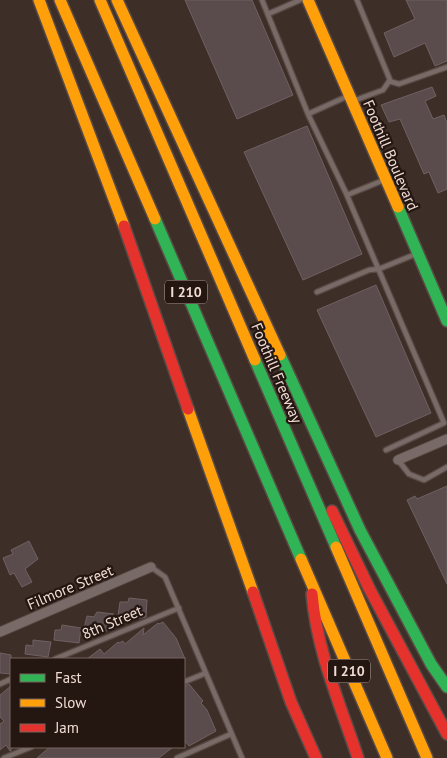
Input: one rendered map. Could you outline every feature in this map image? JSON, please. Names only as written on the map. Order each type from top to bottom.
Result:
[{"type":"main road","points":[[40,0],[126,232],[290,702],[316,758]]},
{"type":"main road","name":"I 210","points":[[60,0],[387,758]]},
{"type":"main road","name":"Foothill Freeway","points":[[100,0],[427,758]]},
{"type":"main road","points":[[117,0],[360,530],[431,664],[447,687]]},
{"type":"main road","name":"Foothill Boulevard","points":[[308,0],[447,322]]},
{"type":"main road","points":[[252,353],[370,590],[447,734]]},
{"type":"main road","points":[[312,584],[313,618],[358,758]]},
{"type":"street","points":[[398,460],[447,439]]},
{"type":"street","name":"Filmore Street","points":[[0,632],[151,567]]},
{"type":"lane","points":[[262,0],[308,114],[347,196],[444,423],[386,450]]},
{"type":"lane","points":[[268,14],[300,0]]},
{"type":"lane","points":[[356,0],[389,81]]},
{"type":"lane","points":[[389,81],[399,84],[447,67]]},
{"type":"lane","points":[[308,114],[351,98],[383,90],[389,81]]},
{"type":"lane","points":[[347,196],[386,180]]},
{"type":"lane","points":[[316,292],[369,270],[379,269],[418,254]]},
{"type":"lane","points":[[398,460],[408,474],[424,480],[447,467]]},
{"type":"lane","points":[[151,567],[165,577],[242,758]]},
{"type":"lane","name":"8th Street","points":[[57,658],[179,608]]},
{"type":"lane","points":[[185,682],[206,672]]},
{"type":"lane","points":[[176,758],[231,734]]},
{"type":"lane","points":[[4,758],[29,748]]},
{"type":"building","points":[[185,0],[252,0],[293,95],[237,119]]},
{"type":"building","points":[[406,0],[447,0],[447,61],[435,66],[425,43],[394,57],[384,33],[415,19]]},
{"type":"building","points":[[432,87],[436,96],[425,101],[433,119],[444,115],[447,123],[447,189],[438,193],[429,172],[424,174],[400,119],[389,122],[381,105]]},
{"type":"building","points":[[307,126],[362,254],[303,280],[244,152]]},
{"type":"building","points":[[376,285],[431,413],[376,437],[317,310]]},
{"type":"building","points":[[447,486],[447,584],[407,500],[415,496],[417,499]]},
{"type":"building","points":[[29,541],[38,559],[25,569],[32,582],[22,587],[14,573],[10,575],[3,558],[13,554],[11,550]]},
{"type":"building","points":[[129,598],[147,600],[146,617],[118,616],[120,602],[128,602]]},
{"type":"building","points":[[97,612],[114,614],[112,629],[103,632],[84,629],[87,616],[94,617]]},
{"type":"building","points":[[163,622],[176,638],[185,658],[88,658],[100,649],[104,654],[118,642],[123,641],[125,644],[144,628],[143,635]]},
{"type":"building","points":[[62,625],[81,628],[79,643],[54,640],[55,630],[61,630]]},
{"type":"building","points":[[33,640],[51,642],[48,657],[25,654],[26,645],[33,646]]},
{"type":"building","points":[[0,653],[11,655],[10,674],[0,673]]},
{"type":"building","points":[[189,684],[203,701],[201,703],[207,710],[216,731],[189,746],[185,741],[185,686]]},
{"type":"building","points":[[10,687],[11,751],[6,745],[0,750],[0,724],[4,721],[0,717],[0,695]]},
{"type":"building","points":[[49,748],[172,748],[159,758],[37,758]]},
{"type":"traffic: fast","points":[[398,207],[447,321]]},
{"type":"traffic: fast","points":[[155,219],[301,559]]},
{"type":"traffic: fast","points":[[280,355],[360,530],[431,664],[447,687]]},
{"type":"traffic: fast","points":[[255,360],[336,547]]},
{"type":"traffic: slow","points":[[39,0],[124,226]]},
{"type":"traffic: slow","points":[[60,0],[155,219]]},
{"type":"traffic: slow","points":[[100,0],[255,360]]},
{"type":"traffic: slow","points":[[117,0],[280,355]]},
{"type":"traffic: slow","points":[[308,0],[398,207]]},
{"type":"traffic: slow","points":[[188,409],[253,592]]},
{"type":"traffic: slow","points":[[336,547],[427,758]]},
{"type":"traffic: slow","points":[[301,559],[387,758]]},
{"type":"traffic: jam","points":[[124,226],[188,409]]},
{"type":"traffic: jam","points":[[332,511],[370,590],[447,734]]},
{"type":"traffic: jam","points":[[253,592],[291,702],[316,758]]},
{"type":"traffic: jam","points":[[312,594],[324,657],[358,758]]}]
